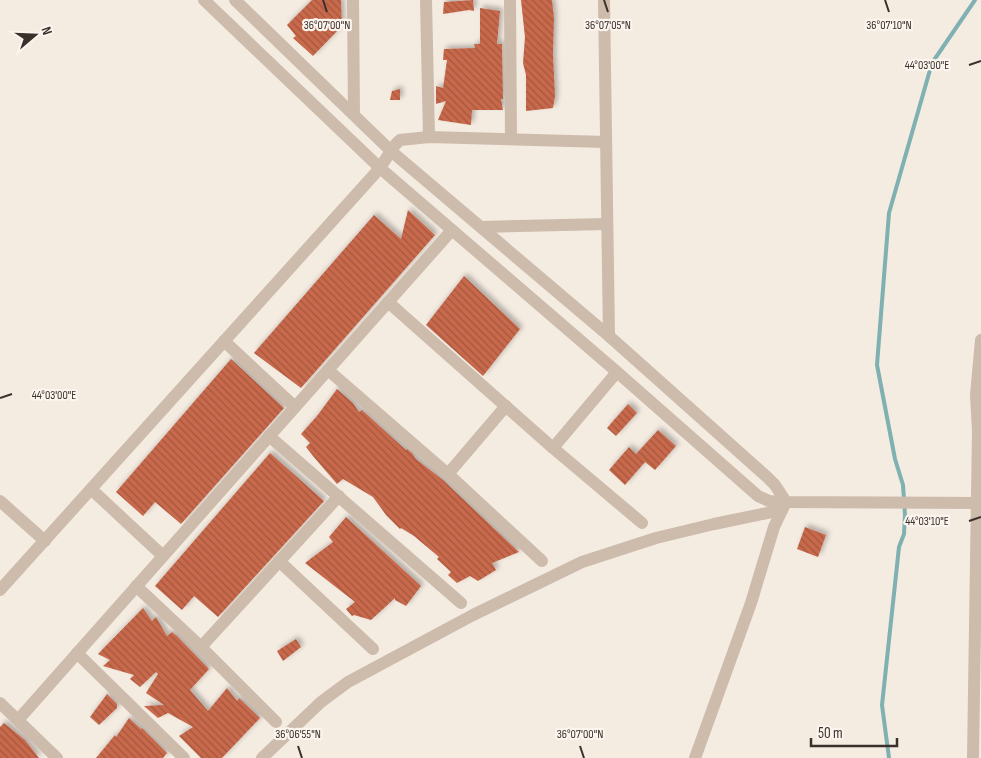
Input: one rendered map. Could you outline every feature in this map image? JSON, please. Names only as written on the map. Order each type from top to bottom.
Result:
[{"type":"street","points":[[204,0],[380,168],[618,372],[758,496],[784,506]]},
{"type":"street","points":[[235,0],[391,151],[609,336],[775,485],[784,506],[774,527],[752,603],[695,758]]},
{"type":"street","points":[[353,0],[354,114]]},
{"type":"street","points":[[426,0],[428,137]]},
{"type":"street","points":[[510,0],[511,139]]},
{"type":"street","points":[[604,0],[609,336]]},
{"type":"street","points":[[0,590],[380,168],[397,142],[403,139],[428,137],[606,142]]},
{"type":"street","points":[[481,227],[607,224]]},
{"type":"street","points":[[18,720],[452,230]]},
{"type":"street","points":[[388,302],[553,448],[642,523]]},
{"type":"street","points":[[972,758],[977,712],[978,431],[981,340]]},
{"type":"street","points":[[224,341],[295,407]]},
{"type":"street","points":[[328,370],[448,474],[542,561]]},
{"type":"street","points":[[553,448],[618,372]]},
{"type":"street","points":[[448,474],[506,406]]},
{"type":"street","points":[[269,436],[461,602]]},
{"type":"street","points":[[92,489],[163,556]]},
{"type":"street","points":[[200,647],[339,496]]},
{"type":"street","points":[[0,501],[45,541]]},
{"type":"street","points":[[262,758],[321,702],[348,682],[474,615],[582,562],[656,538],[784,506],[979,503]]},
{"type":"street","points":[[279,562],[373,648]]},
{"type":"street","points":[[136,586],[276,722]]},
{"type":"street","points":[[77,653],[184,758]]},
{"type":"street","points":[[0,703],[57,758]]},
{"type":"building","points":[[312,0],[341,0],[342,26],[313,56],[293,38],[296,36],[287,25]]},
{"type":"building","points":[[473,0],[474,11],[443,14],[444,2]]},
{"type":"building","points":[[521,0],[552,0],[555,96],[553,108],[526,111],[526,75],[523,63],[525,37]]},
{"type":"building","points":[[480,8],[500,11],[497,44],[502,44],[503,99],[501,99],[503,110],[472,110],[471,125],[438,120],[446,101],[436,104],[436,86],[443,88],[447,60],[443,60],[444,49],[475,48],[474,44],[480,44]]},
{"type":"building","points":[[400,89],[400,100],[390,100],[392,91]]},
{"type":"building","points":[[408,210],[435,235],[301,388],[254,353],[374,215],[401,239]]},
{"type":"building","points":[[464,276],[520,329],[483,376],[426,325]]},
{"type":"building","points":[[231,359],[284,408],[181,524],[155,502],[143,516],[116,492]]},
{"type":"building","points":[[337,389],[353,403],[359,412],[362,410],[406,450],[412,453],[416,459],[443,480],[519,552],[492,563],[496,570],[478,581],[470,576],[457,583],[448,575],[451,572],[437,559],[439,557],[414,536],[400,529],[386,515],[373,497],[343,479],[337,484],[306,447],[310,443],[301,434]]},
{"type":"building","points":[[628,404],[637,413],[616,436],[607,428]]},
{"type":"building","points":[[658,430],[676,446],[655,470],[645,462],[625,485],[609,470],[629,447],[636,454]]},
{"type":"building","points":[[270,453],[324,501],[218,617],[194,596],[182,610],[155,586]]},
{"type":"building","points":[[346,517],[421,586],[406,606],[395,600],[395,598],[371,620],[352,616],[346,609],[355,602],[305,563],[333,542],[329,537]]},
{"type":"building","points":[[805,527],[826,535],[818,557],[797,549]]},
{"type":"building","points":[[143,608],[152,621],[156,617],[167,636],[172,632],[209,669],[190,690],[208,711],[227,688],[237,701],[239,698],[260,718],[222,758],[201,758],[179,736],[193,727],[168,713],[158,718],[144,706],[164,705],[146,693],[158,674],[156,672],[140,687],[130,679],[134,675],[103,666],[110,660],[98,654]]},
{"type":"building","points":[[296,639],[301,647],[283,661],[277,651]]},
{"type":"building","points":[[107,694],[117,704],[117,708],[99,725],[90,717]]},
{"type":"building","points":[[129,718],[167,753],[163,758],[96,758],[115,735],[116,737]]},
{"type":"building","points":[[4,723],[25,740],[39,758],[0,758],[0,727]]},
{"type":"waterway","points":[[889,758],[882,705],[899,547],[904,534],[905,515],[903,485],[895,459],[877,365],[889,213],[932,63],[975,0]]}]
